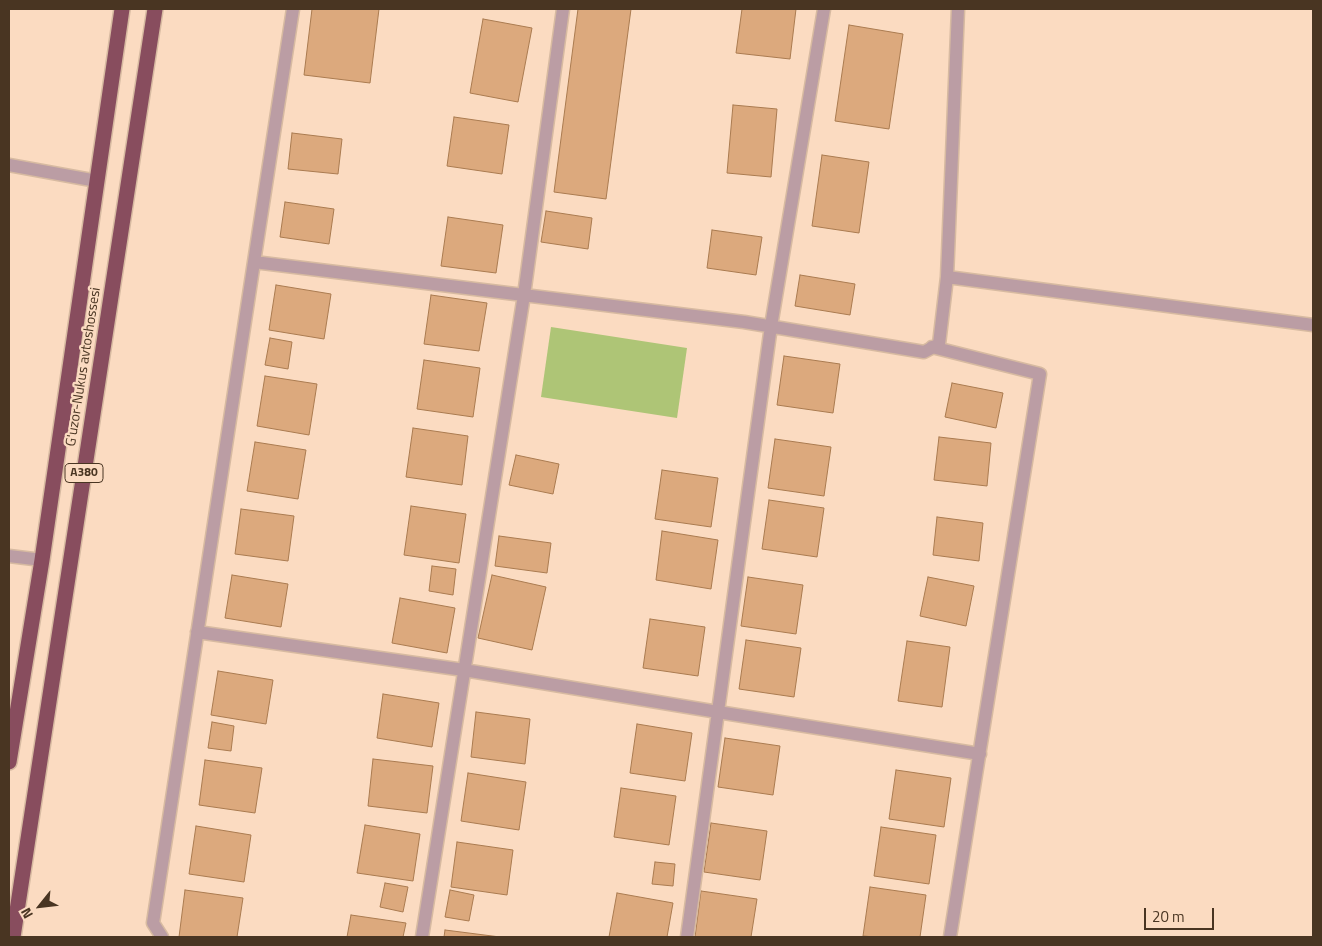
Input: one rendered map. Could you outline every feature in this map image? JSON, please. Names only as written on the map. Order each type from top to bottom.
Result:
[{"type":"highway","name":"G'uzor-Nukus avtoshossesi","points":[[9,762],[42,560],[122,9]]},
{"type":"highway","name":"G'uzor-Nukus avtoshossesi","points":[[13,937],[155,9]]},
{"type":"lane","points":[[162,937],[153,923],[293,9]]},
{"type":"lane","points":[[422,937],[524,295],[562,9]]},
{"type":"lane","points":[[687,937],[771,326],[824,9]]},
{"type":"lane","points":[[254,262],[771,326],[924,352],[939,344],[947,277],[958,9]]},
{"type":"lane","points":[[9,165],[97,181]]},
{"type":"lane","points":[[947,277],[1313,325]]},
{"type":"lane","points":[[932,347],[1040,374],[950,937]]},
{"type":"lane","points":[[9,556],[42,560]]},
{"type":"lane","points":[[198,632],[464,670],[980,754]]},
{"type":"green space","points":[[551,327],[687,348],[677,418],[541,397]]},
{"type":"building","points":[[312,9],[379,9],[370,83],[304,75]]},
{"type":"building","points":[[578,9],[631,9],[606,199],[554,192]]},
{"type":"building","points":[[742,9],[796,9],[790,59],[736,53]]},
{"type":"building","points":[[483,19],[532,28],[518,102],[470,93]]},
{"type":"building","points":[[849,25],[903,34],[889,129],[835,121]]},
{"type":"building","points":[[733,105],[777,109],[771,177],[727,173]]},
{"type":"building","points":[[454,117],[509,125],[502,174],[447,166]]},
{"type":"building","points":[[292,133],[342,139],[338,174],[288,169]]},
{"type":"building","points":[[822,155],[869,162],[859,233],[812,226]]},
{"type":"building","points":[[285,202],[334,209],[329,244],[280,237]]},
{"type":"building","points":[[546,211],[592,218],[588,249],[541,242]]},
{"type":"building","points":[[448,217],[503,225],[496,273],[441,266]]},
{"type":"building","points":[[712,230],[762,237],[756,275],[707,268]]},
{"type":"building","points":[[800,275],[855,284],[850,315],[795,306]]},
{"type":"building","points":[[276,285],[331,294],[324,339],[269,330]]},
{"type":"building","points":[[431,295],[487,303],[479,351],[424,344]]},
{"type":"building","points":[[270,338],[292,342],[288,369],[265,365]]},
{"type":"building","points":[[784,356],[840,364],[833,413],[777,405]]},
{"type":"building","points":[[424,360],[480,368],[473,417],[417,409]]},
{"type":"building","points":[[265,376],[317,384],[309,435],[257,426]]},
{"type":"building","points":[[952,383],[1003,393],[996,428],[945,417]]},
{"type":"building","points":[[413,428],[468,436],[462,485],[406,477]]},
{"type":"building","points":[[939,437],[991,443],[987,486],[934,480]]},
{"type":"building","points":[[775,439],[831,447],[824,496],[768,488]]},
{"type":"building","points":[[255,442],[306,450],[298,499],[247,491]]},
{"type":"building","points":[[516,455],[559,464],[553,494],[509,485]]},
{"type":"building","points":[[662,470],[718,478],[711,527],[655,519]]},
{"type":"building","points":[[769,500],[824,508],[817,557],[762,549]]},
{"type":"building","points":[[411,506],[466,514],[459,563],[404,555]]},
{"type":"building","points":[[241,509],[294,516],[288,561],[235,554]]},
{"type":"building","points":[[937,517],[983,523],[979,561],[933,555]]},
{"type":"building","points":[[662,531],[718,540],[711,589],[656,580]]},
{"type":"building","points":[[499,536],[551,543],[547,573],[495,566]]},
{"type":"building","points":[[432,566],[456,569],[453,595],[429,591]]},
{"type":"building","points":[[232,575],[288,584],[281,627],[225,618]]},
{"type":"building","points":[[492,575],[546,587],[532,650],[478,638]]},
{"type":"building","points":[[748,577],[803,585],[796,634],[741,626]]},
{"type":"building","points":[[928,577],[974,586],[966,626],[920,616]]},
{"type":"building","points":[[400,598],[455,608],[447,653],[392,643]]},
{"type":"building","points":[[650,619],[705,627],[698,676],[643,668]]},
{"type":"building","points":[[746,640],[801,648],[794,697],[739,689]]},
{"type":"building","points":[[907,641],[950,647],[942,707],[898,701]]},
{"type":"building","points":[[218,671],[273,680],[266,724],[211,715]]},
{"type":"building","points":[[383,694],[439,703],[432,747],[377,738]]},
{"type":"building","points":[[476,712],[530,719],[525,764],[471,757]]},
{"type":"building","points":[[212,722],[234,726],[231,751],[208,748]]},
{"type":"building","points":[[637,724],[692,733],[685,781],[630,773]]},
{"type":"building","points":[[725,738],[780,746],[773,795],[718,787]]},
{"type":"building","points":[[373,759],[433,766],[427,813],[368,806]]},
{"type":"building","points":[[205,760],[262,768],[255,813],[199,805]]},
{"type":"building","points":[[896,770],[951,778],[944,827],[889,819]]},
{"type":"building","points":[[468,773],[526,782],[519,830],[461,821]]},
{"type":"building","points":[[621,788],[676,796],[669,845],[614,837]]},
{"type":"building","points":[[711,823],[767,831],[760,880],[704,872]]},
{"type":"building","points":[[365,825],[420,834],[413,881],[357,873]]},
{"type":"building","points":[[196,826],[251,835],[244,882],[189,874]]},
{"type":"building","points":[[881,827],[936,835],[929,884],[874,876]]},
{"type":"building","points":[[457,842],[513,850],[507,895],[451,887]]},
{"type":"building","points":[[655,862],[675,864],[673,886],[652,884]]},
{"type":"building","points":[[385,883],[408,887],[403,912],[380,907]]},
{"type":"building","points":[[870,887],[926,895],[920,937],[863,936]]},
{"type":"building","points":[[185,890],[243,898],[237,937],[179,937]]},
{"type":"building","points":[[450,890],[474,895],[469,921],[445,917]]},
{"type":"building","points":[[701,891],[757,899],[751,937],[695,937]]},
{"type":"building","points":[[617,893],[673,903],[667,937],[609,937]]},
{"type":"building","points":[[351,915],[406,923],[403,937],[347,937]]},
{"type":"building","points":[[445,930],[500,937],[444,937]]}]
